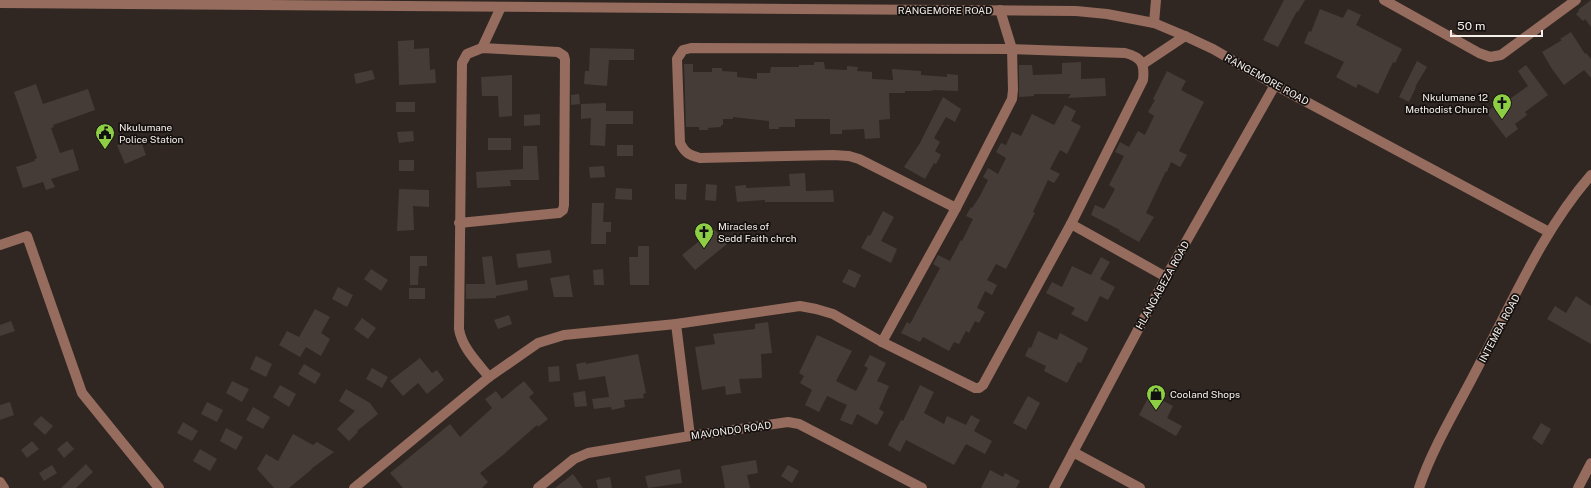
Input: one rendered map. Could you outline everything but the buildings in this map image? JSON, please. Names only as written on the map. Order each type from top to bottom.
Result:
[{"type":"street","points":[[1154,23],[1156,0]]},
{"type":"street","points":[[1384,0],[1479,53],[1490,57],[1501,55],[1576,0]]},
{"type":"street","name":"RANGEMORE ROAD","points":[[0,3],[501,7],[540,3],[1076,11],[1107,14],[1154,23],[1212,49],[1275,85],[1549,232]]},
{"type":"street","points":[[482,48],[501,7]]},
{"type":"street","points":[[882,342],[956,208],[1012,99],[1012,48],[1000,10]]},
{"type":"street","points":[[1143,64],[1185,36]]},
{"type":"street","points":[[459,223],[559,213],[563,210],[566,91],[564,56],[558,52],[482,48],[467,54],[462,63],[459,223],[459,330],[460,338],[489,377]]},
{"type":"street","points":[[354,488],[489,377],[538,343],[551,338],[676,324],[800,306],[832,314],[882,342],[974,388],[979,388],[983,385],[1071,224],[1143,80],[1144,70],[1143,64],[1134,56],[1125,53],[1012,48],[690,48],[683,50],[678,59],[680,143],[684,151],[689,155],[700,158],[833,155],[848,156],[872,165],[956,208]]},
{"type":"street","name":"HLANGABEZA ROAD","points":[[1054,488],[1166,277],[1275,85]]},
{"type":"street","name":"INTEMBA ROAD","points":[[1419,488],[1423,474],[1442,436],[1549,232],[1573,196],[1591,175]]},
{"type":"street","points":[[1071,224],[1166,277]]},
{"type":"street","points":[[0,245],[27,236],[82,393],[159,488]]},
{"type":"street","points":[[676,324],[690,436]]},
{"type":"street","name":"MAVONDO ROAD","points":[[538,488],[574,459],[588,452],[788,422],[799,424],[922,488]]},
{"type":"street","points":[[1073,452],[1140,488]]},
{"type":"street","points":[[1578,488],[1591,463]]},
{"type":"street","points":[[0,482],[4,488]]},
{"type":"place","name":"Nkulumane 12 Methodist Church","points":[[1502,120]]},
{"type":"place","name":"Nkulumane Police Station","points":[[105,150]]},
{"type":"place","name":"Miracles of Sedd Faith chrch","points":[[704,249]]},
{"type":"place","name":"Cooland Shops","points":[[1156,411]]}]
